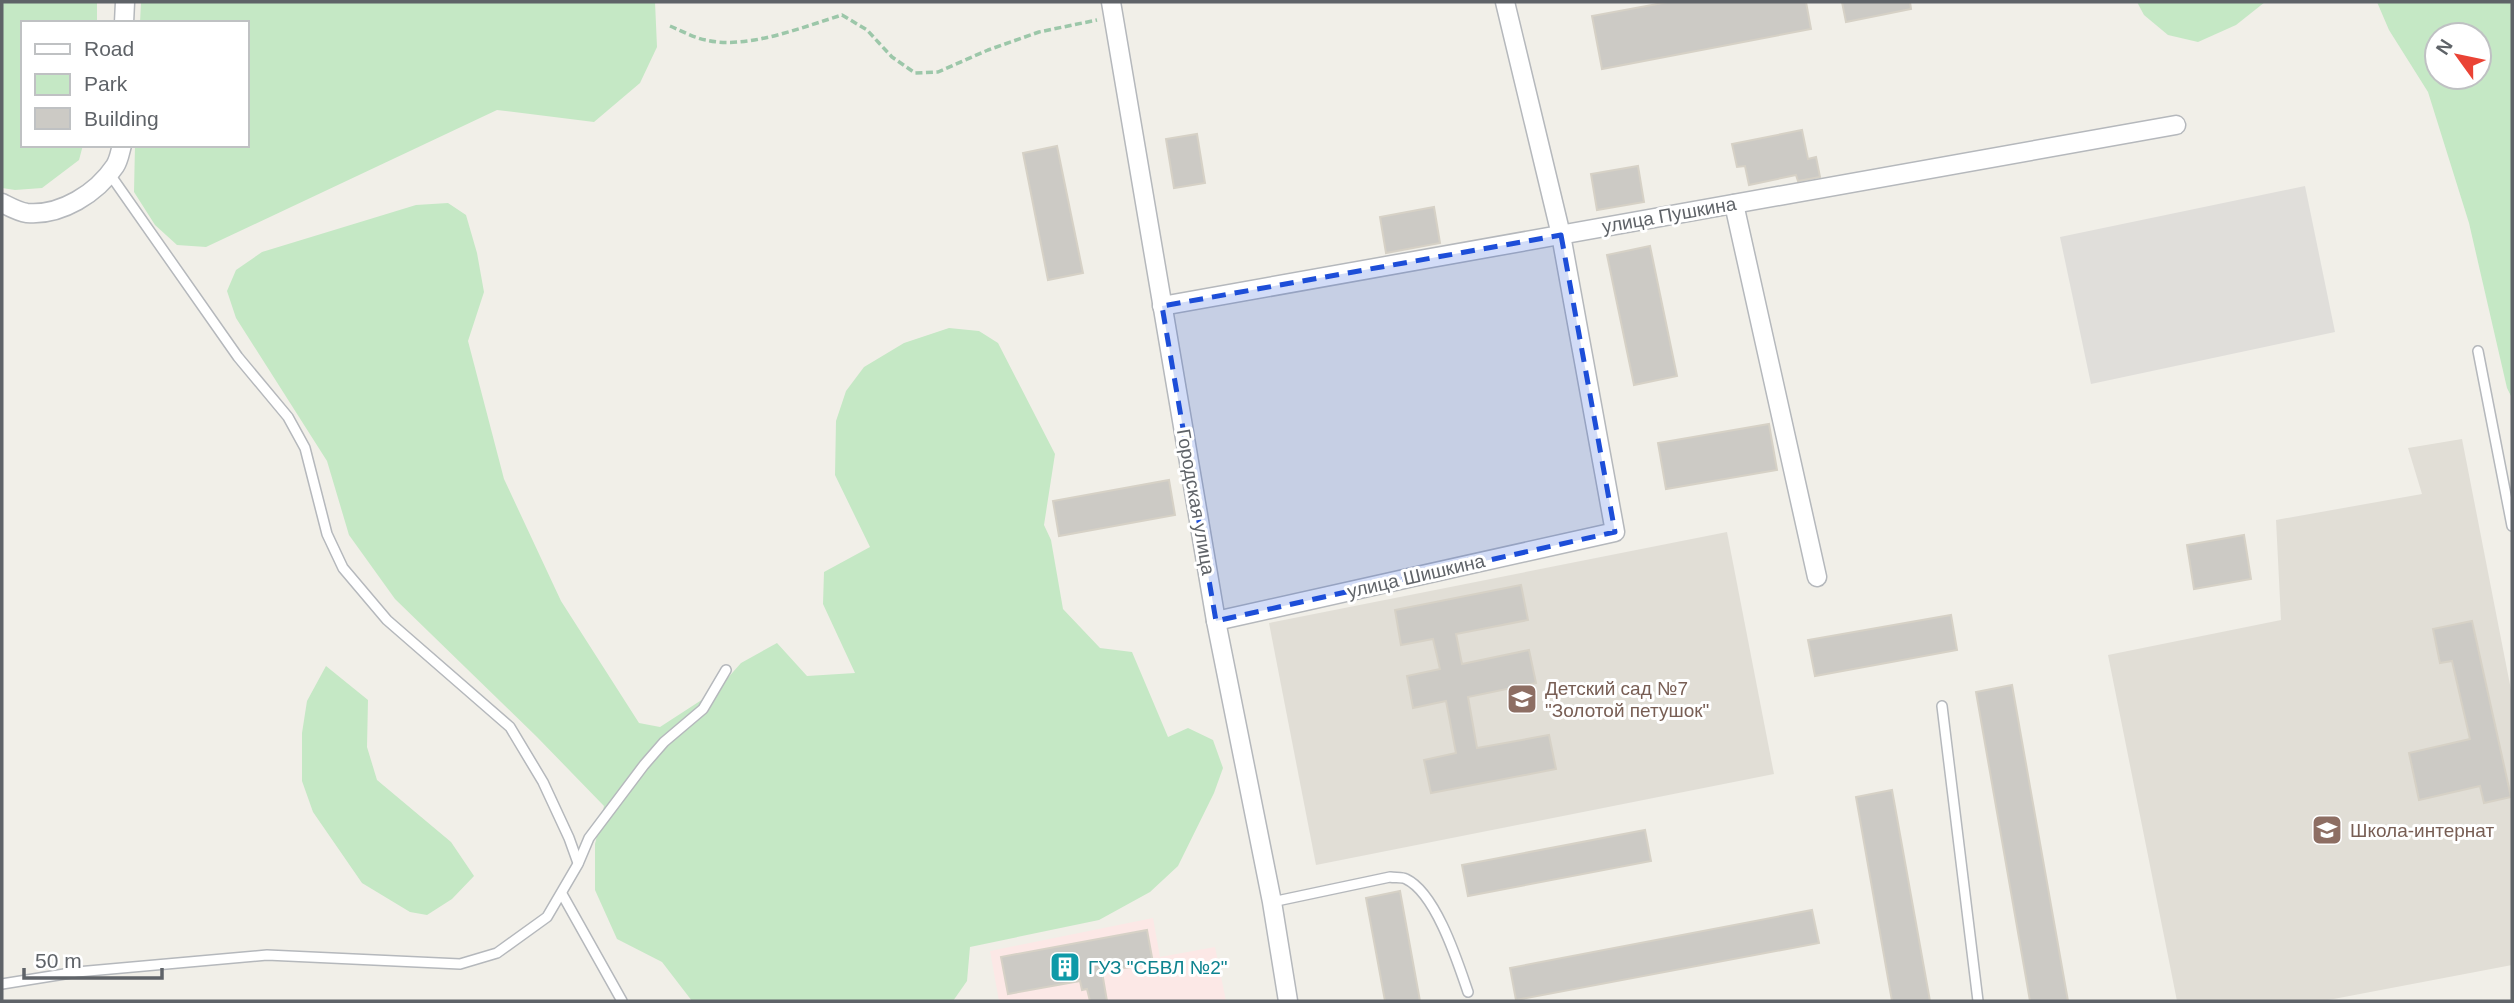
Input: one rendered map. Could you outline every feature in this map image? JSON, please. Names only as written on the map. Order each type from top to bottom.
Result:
[{"type":"street","points":[[124,21],[125,2]]},
{"type":"street","points":[[1505,2],[1561,235]]},
{"type":"street","name":"Городская улица","points":[[1112,9],[1216,621],[1272,902],[1288,1001]]},
{"type":"street","name":"улица Пушкина","points":[[1162,306],[2176,125]]},
{"type":"street","points":[[2,204],[25,213],[48,212],[68,206],[110,173],[117,164],[121,147]]},
{"type":"street","points":[[1734,204],[1817,577]]},
{"type":"street","name":"улица Шишкина","points":[[1216,621],[1615,532],[1561,235]]},
{"type":"lane","points":[[110,173],[238,357],[288,417],[305,448],[327,534],[344,568],[387,620],[510,727],[543,782],[578,864]]},
{"type":"lane","points":[[2478,351],[2512,526]]},
{"type":"lane","points":[[2,984],[77,972],[267,955],[460,964],[497,953],[547,916],[562,894],[589,838],[664,742],[703,709],[726,670]]},
{"type":"lane","points":[[1942,706],[1978,1001]]},
{"type":"lane","points":[[1272,902],[1390,877],[1405,879],[1427,900],[1450,940],[1468,992]]},
{"type":"lane","points":[[562,894],[622,1001]]},
{"type":"path","points":[[670,26],[705,40],[726,43],[758,39],[842,15],[867,30],[892,57],[915,73],[938,72],[988,50],[1112,9]]},
{"type":"highlighted area","points":[[1561,235],[1615,532],[1216,621],[1162,306]]},
{"type":"shaded area","points":[[2305,186],[2335,332],[2091,384],[2060,237]]},
{"type":"shaded area","name":"Школа-интернат","points":[[2462,439],[2512,695],[2512,965],[2323,1001],[2177,1001],[2108,655],[2281,620],[2276,520],[2422,494],[2408,448]]},
{"type":"shaded area","name":"Детский сад №7 \"Золотой петушок\"","points":[[1727,532],[1774,774],[1316,865],[1269,623]]},
{"type":"shaded area","points":[[1153,918],[1160,957],[1215,947],[1226,1001],[999,1001],[990,951]]},
{"type":"green space","points":[[2,2],[97,2],[97,21],[21,21],[21,147],[82,147],[79,160],[42,188],[2,188]]},
{"type":"green space","points":[[141,2],[655,2],[657,47],[640,83],[594,122],[497,110],[206,247],[177,245],[155,225],[134,192],[135,147],[248,147],[248,21],[140,21]]},
{"type":"green space","points":[[2137,2],[2265,2],[2236,25],[2198,42],[2168,35],[2144,15]]},
{"type":"green space","points":[[2377,2],[2512,2],[2512,398],[2507,388],[2469,223],[2427,91],[2493,91],[2493,21],[2423,21],[2423,84],[2389,30]]},
{"type":"green space","points":[[448,203],[466,215],[477,253],[484,292],[468,341],[504,479],[561,601],[639,723],[660,727],[717,690],[741,663],[777,643],[807,676],[855,673],[823,604],[824,572],[870,547],[835,475],[836,421],[846,391],[864,367],[904,343],[949,328],[979,331],[998,343],[1055,454],[1044,525],[1051,540],[1063,609],[1100,648],[1132,652],[1168,737],[1188,728],[1213,740],[1223,768],[1214,793],[1178,866],[1150,892],[1099,920],[970,947],[967,981],[953,1001],[692,1001],[662,962],[617,939],[595,890],[595,844],[604,806],[395,599],[349,535],[327,461],[236,318],[227,291],[236,270],[262,252],[416,205]]},
{"type":"green space","points":[[326,666],[368,700],[367,747],[377,780],[451,842],[474,876],[452,899],[427,915],[410,912],[362,883],[313,812],[302,781],[302,733],[307,701]]},
{"type":"building","points":[[1668,2],[1806,2],[1811,29],[1602,69],[1592,16]]},
{"type":"building","points":[[1842,2],[1910,2],[1911,9],[1846,22]]},
{"type":"building","points":[[1802,130],[1808,159],[1816,157],[1820,177],[1798,181],[1796,175],[1749,185],[1745,166],[1737,167],[1732,144]]},
{"type":"building","points":[[1197,134],[1205,183],[1174,188],[1166,139]]},
{"type":"building","points":[[1057,146],[1083,273],[1048,280],[1023,153]]},
{"type":"building","points":[[1638,166],[1644,202],[1597,210],[1591,174]]},
{"type":"building","points":[[1434,207],[1440,243],[1386,253],[1380,217]]},
{"type":"building","points":[[1650,246],[1677,376],[1634,385],[1607,255]]},
{"type":"building","points":[[1769,424],[1777,470],[1666,489],[1658,443]]},
{"type":"building","points":[[1169,480],[1175,515],[1059,536],[1053,501]]},
{"type":"building","points":[[2244,535],[2251,579],[2194,589],[2187,545]]},
{"type":"building","points":[[1521,585],[1528,620],[1456,634],[1462,664],[1529,650],[1536,683],[1468,697],[1477,748],[1549,735],[1556,769],[1431,793],[1424,760],[1456,753],[1446,701],[1413,708],[1407,676],[1440,669],[1433,639],[1401,645],[1395,610]]},
{"type":"building","points":[[1951,615],[1957,650],[1815,676],[1808,640]]},
{"type":"building","points":[[2472,621],[2511,797],[2484,803],[2480,786],[2419,800],[2409,753],[2470,739],[2452,661],[2440,663],[2433,629]]},
{"type":"building","points":[[2012,685],[2068,1001],[2030,1001],[1976,692]]},
{"type":"building","points":[[1892,790],[1930,1001],[1892,1001],[1856,797]]},
{"type":"building","points":[[1645,830],[1651,861],[1468,896],[1462,865]]},
{"type":"building","points":[[1400,891],[1420,1001],[1385,1001],[1366,898]]},
{"type":"building","points":[[1812,910],[1819,943],[1516,1000],[1510,968]]},
{"type":"building","name":"ГУЗ \"СБВЛ №2\"","points":[[1147,930],[1153,963],[1102,972],[1107,1001],[1090,1001],[1087,989],[1082,990],[1080,981],[1008,994],[1001,957]]},
{"type":"place","name":"Детский сад №7 \"Золотой петушок\"","points":[[1522,699]]},
{"type":"place","name":"Школа-интернат","points":[[2327,830]]},
{"type":"place","name":"ГУЗ \"СБВЛ №2\"","points":[[1065,967]]}]
